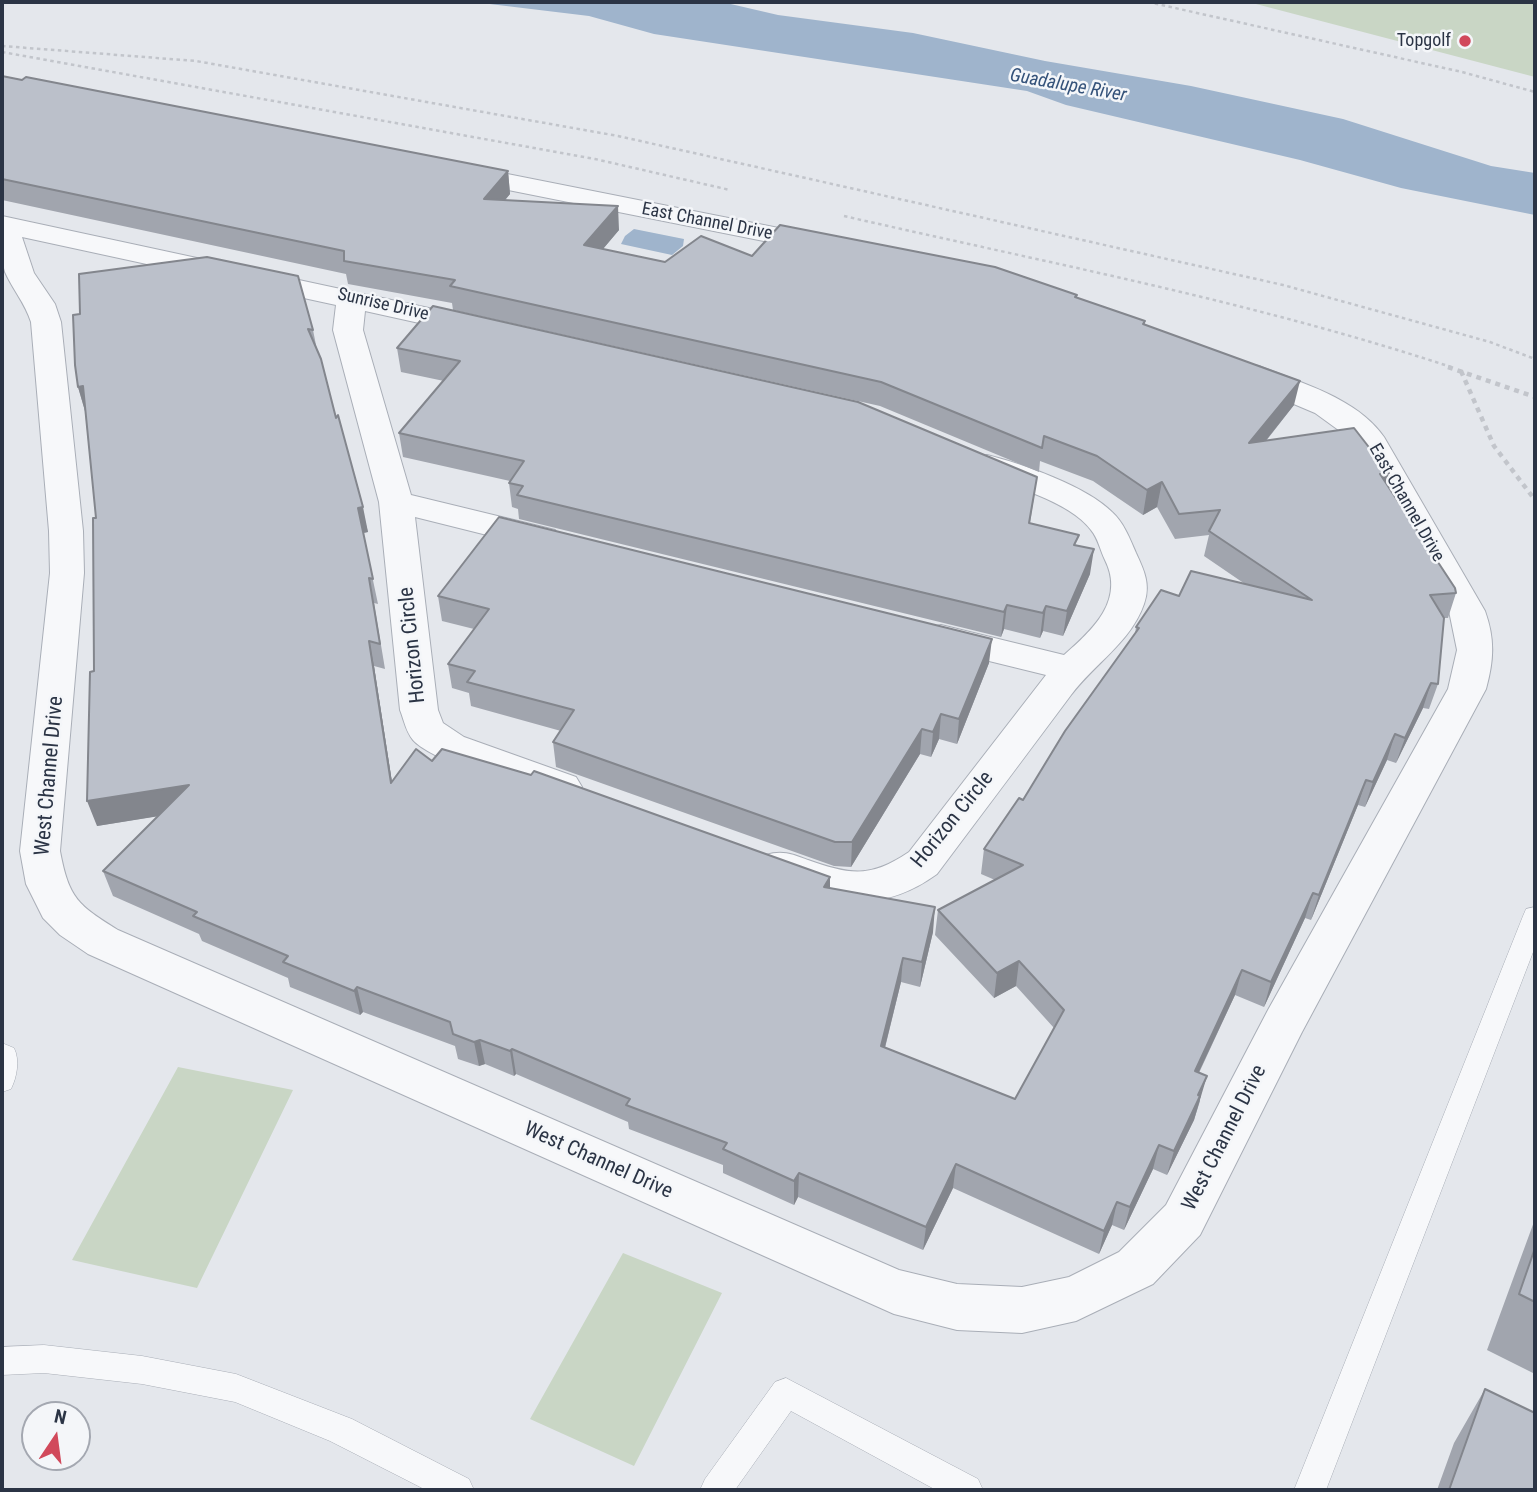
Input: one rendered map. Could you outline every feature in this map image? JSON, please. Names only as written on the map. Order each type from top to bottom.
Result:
[{"type":"street","name":"East Channel Drive","points":[[424,166],[847,250]]},
{"type":"street","name":"Sunrise Drive","points":[[3,224],[510,334]]},
{"type":"street","name":"West Channel Drive","points":[[3,224],[20,273],[40,304],[47,322],[66,531],[65,615],[40,850],[44,880],[54,904],[70,922],[103,942],[894,1291],[957,1307],[1022,1310],[1076,1298],[1136,1268],[1183,1220],[1284,1023],[1467,689],[1476,663],[1477,637]]},
{"type":"street","name":"Horizon Circle","points":[[351,298],[348,330],[396,502],[419,710],[427,731],[450,747],[594,799]]},
{"type":"street","name":"East Channel Drive","points":[[1217,361],[1317,400],[1347,416],[1368,437],[1467,611],[1477,637]]},
{"type":"street","name":"Horizon Circle","points":[[752,856],[831,884],[857,888],[884,886],[906,877],[923,863],[1071,669],[1096,647],[1122,614],[1130,594],[1129,578],[1109,529],[1097,516],[1079,504],[967,457]]},
{"type":"street","points":[[396,502],[571,545]]},
{"type":"street","points":[[909,629],[1071,669]]},
{"type":"lane","points":[[1310,1490],[1527,959],[1535,916]]},
{"type":"lane","points":[[2,1054],[5,1056],[2,1081]]},
{"type":"lane","points":[[2,1361],[44,1359],[142,1370],[236,1388],[341,1430],[458,1490]]},
{"type":"lane","points":[[716,1490],[786,1392],[967,1490]]},
{"type":"path","points":[[1148,2],[1449,68],[1535,92]]},
{"type":"path","points":[[2,46],[196,61],[618,136],[1283,285],[1490,342],[1535,359]]},
{"type":"path","points":[[1535,397],[1461,370],[1494,446],[1535,500]]},
{"type":"green space","name":"Topgolf","points":[[1535,2],[1535,77],[1256,4]]},
{"type":"green space","points":[[178,1067],[293,1090],[197,1288],[72,1260]]},
{"type":"green space","points":[[623,1253],[722,1293],[634,1466],[530,1419]]},
{"type":"water","name":"Guadalupe River","points":[[473,2],[722,2],[778,15],[913,33],[1045,61],[1191,86],[1343,119],[1491,166],[1535,173],[1535,215],[1401,188],[1300,160],[1066,105],[1027,91],[654,34],[589,16]]},
{"type":"water","points":[[634,229],[684,239],[683,246],[672,255],[621,244],[625,236]]},
{"type":"building","points":[[2,76],[22,80],[26,77],[508,171],[484,199],[618,206],[584,245],[665,262],[701,236],[752,256],[780,225],[995,267],[1077,295],[1075,297],[1145,321],[1143,324],[1300,381],[1249,443],[1354,428],[1389,473],[1380,474],[1455,588],[1456,593],[1430,595],[1444,618],[1438,684],[1431,683],[1405,738],[1395,734],[1373,782],[1366,780],[1319,895],[1313,893],[1271,982],[1242,970],[1195,1071],[1207,1076],[1198,1095],[1200,1096],[1174,1151],[1159,1145],[1130,1207],[1117,1202],[1104,1231],[956,1164],[926,1227],[799,1173],[794,1181],[723,1149],[727,1143],[626,1105],[630,1099],[512,1049],[510,1051],[480,1040],[474,1042],[453,1034],[450,1022],[357,987],[354,991],[283,962],[288,956],[193,916],[197,912],[103,871],[189,785],[87,801],[90,672],[94,671],[93,518],[96,518],[83,386],[78,387],[75,365],[73,315],[80,314],[79,274],[207,257],[298,276],[313,330],[308,329],[321,359],[363,507],[358,508],[373,579],[369,578],[380,644],[369,641],[391,783],[416,749],[432,761],[442,749],[531,775],[534,771],[830,877],[824,887],[935,907],[922,962],[903,958],[881,1046],[1015,1099],[1064,1010],[1019,961],[997,973],[938,910],[1023,865],[984,849],[1019,798],[1023,800],[1065,731],[1139,628],[1136,627],[1161,590],[1179,596],[1191,571],[1312,600],[1209,531],[1220,510],[1179,514],[1162,482],[1147,490],[1097,456],[1044,436],[1042,448],[881,382],[450,286],[455,280],[344,261],[344,251],[2,179]]},
{"type":"building","points":[[433,306],[858,402],[1037,477],[1029,523],[1079,535],[1074,545],[1094,549],[1067,611],[1046,606],[1043,613],[1007,605],[1004,612],[517,495],[523,486],[509,483],[524,461],[399,433],[460,361],[397,348]]},
{"type":"building","points":[[499,517],[992,639],[959,719],[941,714],[933,732],[922,729],[852,842],[835,842],[553,742],[574,710],[467,682],[475,671],[448,664],[489,609],[438,596]]},
{"type":"building","points":[[1535,1248],[1535,1302],[1519,1294]]},
{"type":"building","points":[[1485,1389],[1535,1413],[1535,1490],[1449,1490]]},
{"type":"place","name":"Topgolf","points":[[1465,41]]}]
